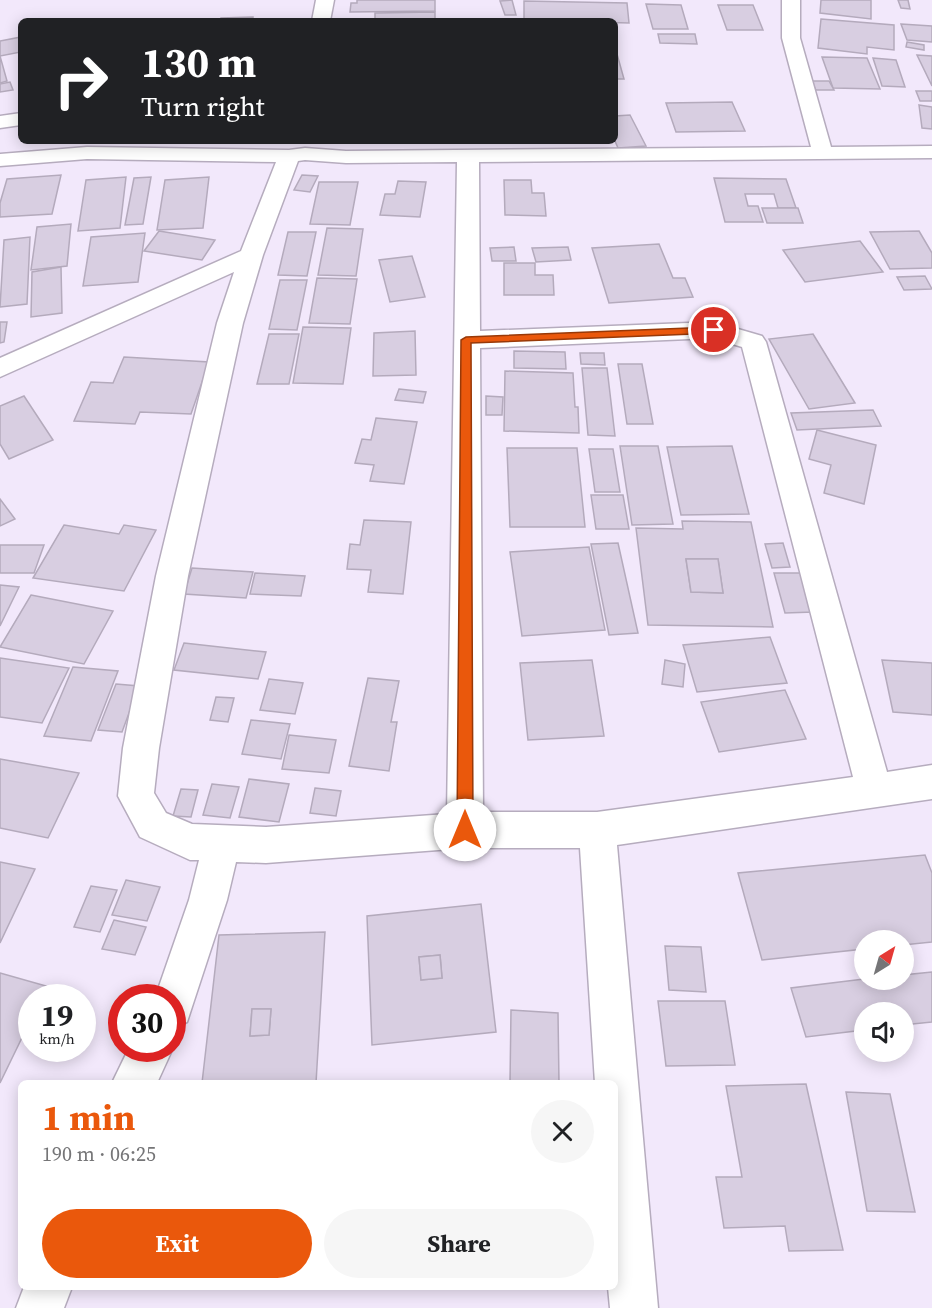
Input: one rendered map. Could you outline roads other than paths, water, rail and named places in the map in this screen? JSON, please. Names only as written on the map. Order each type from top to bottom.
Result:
[{"type":"street","points":[[322,18],[325,0]]},
{"type":"street","points":[[791,0],[791,38],[823,154]]},
{"type":"street","points":[[0,122],[18,119]]},
{"type":"street","points":[[0,160],[87,153],[300,150],[346,158],[932,152]]},
{"type":"street","points":[[300,150],[251,255],[230,323],[172,576],[141,748],[136,796],[153,825],[190,842],[266,845],[465,830],[597,830],[932,782]]},
{"type":"street","points":[[465,830],[468,157]]},
{"type":"street","points":[[0,368],[251,255]]},
{"type":"street","points":[[466,340],[714,330],[753,342],[874,789]]},
{"type":"street","points":[[597,830],[616,1080]]},
{"type":"street","points":[[180,984],[208,900],[222,843]]},
{"type":"street","points":[[136,1080],[145,1062]]},
{"type":"street","points":[[618,1101],[634,1308]]},
{"type":"street","points":[[40,1308],[47,1290]]}]
